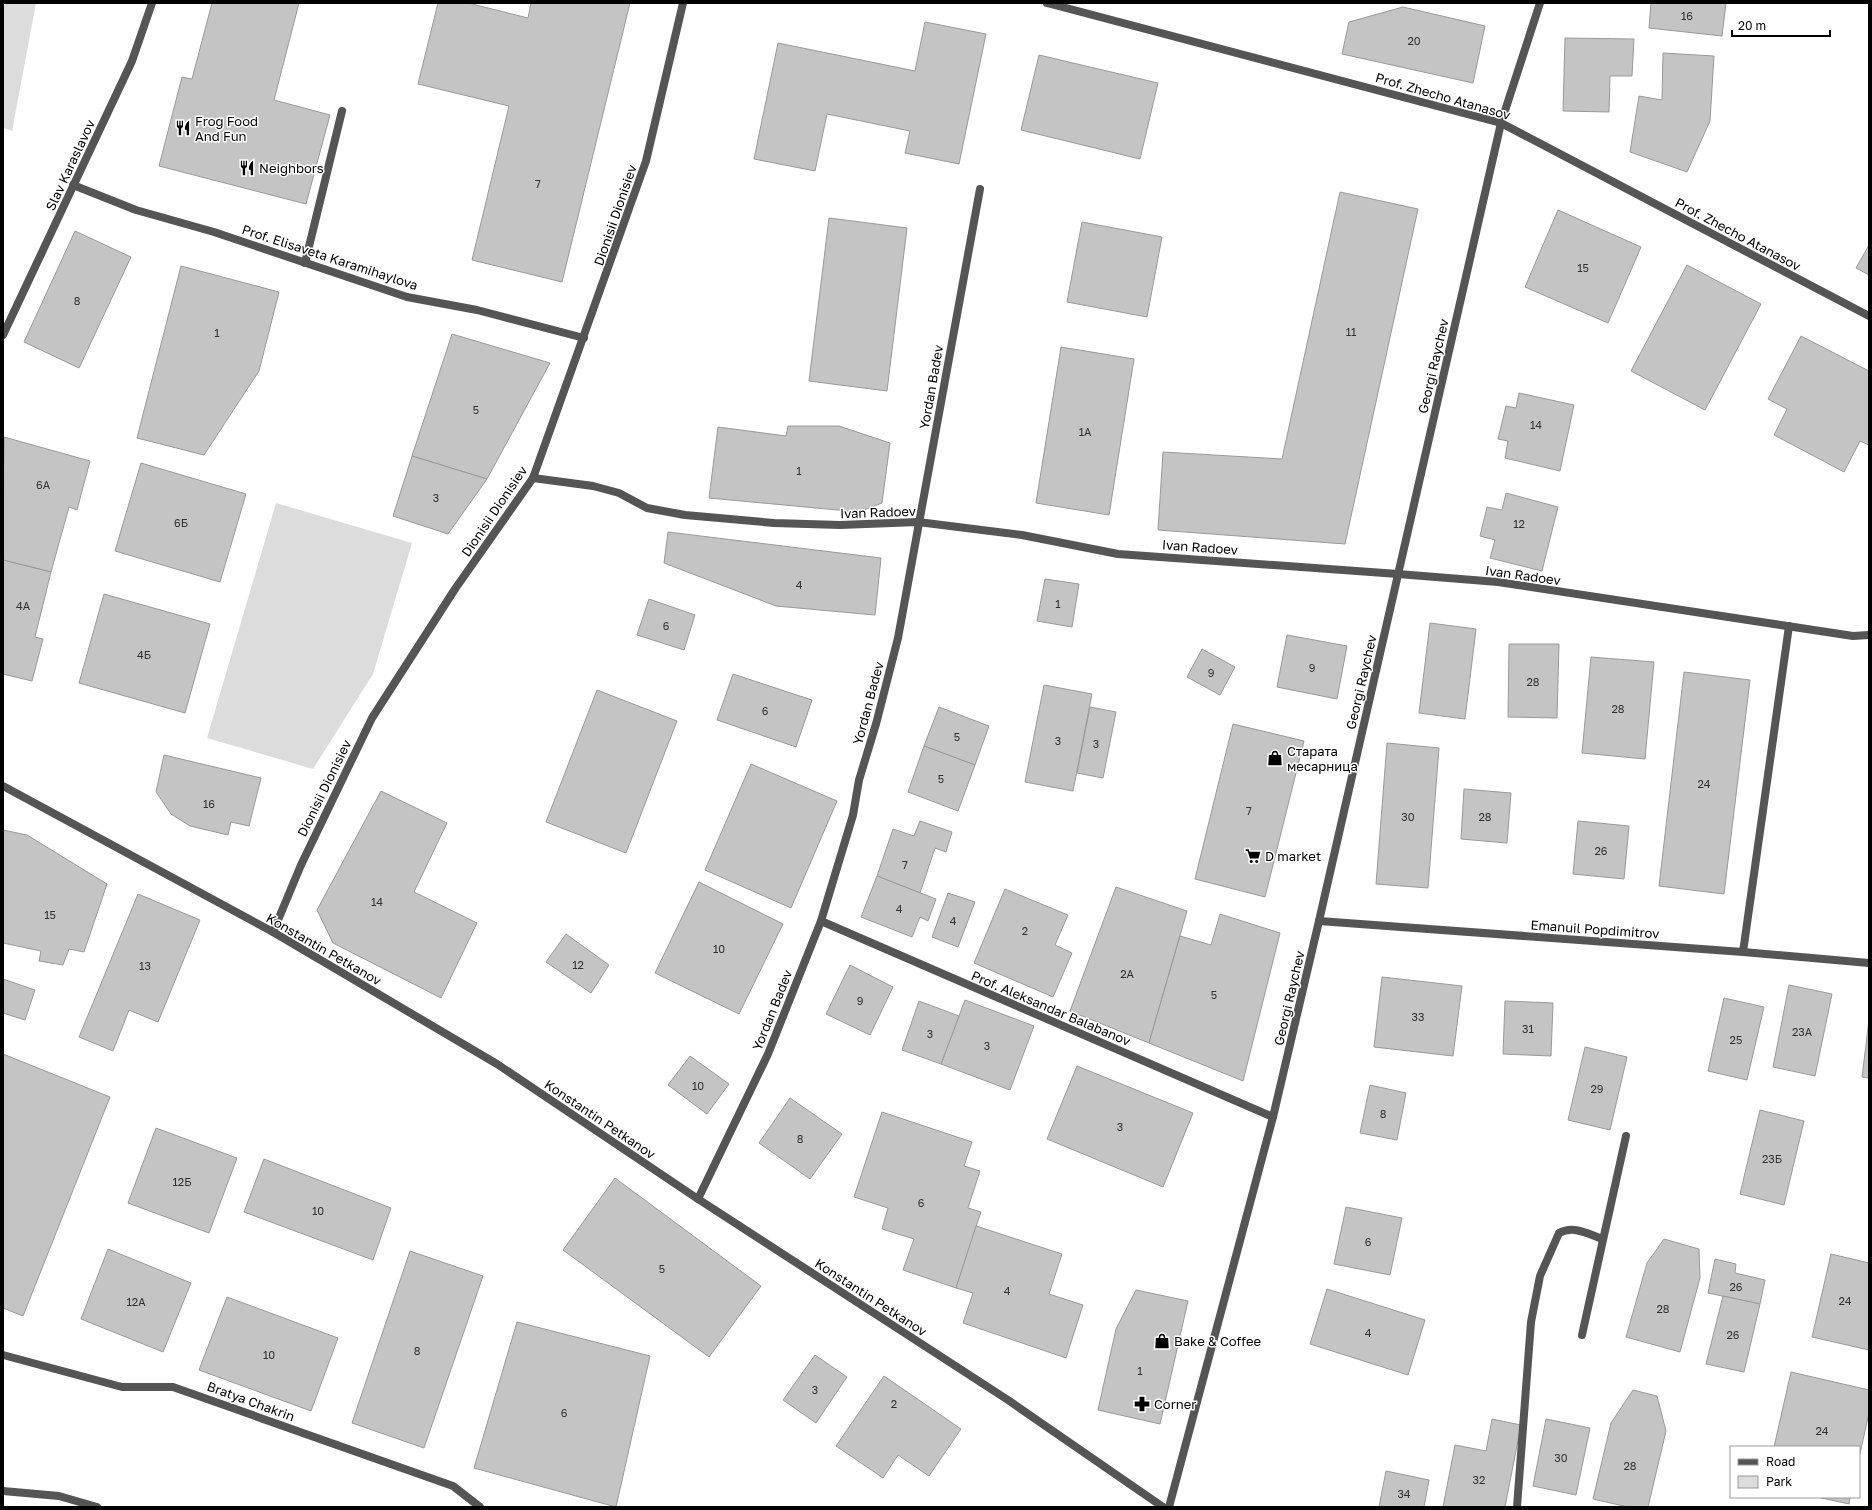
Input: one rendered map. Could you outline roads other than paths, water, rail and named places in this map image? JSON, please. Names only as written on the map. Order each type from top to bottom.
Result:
[{"type":"street","name":"Slav Karaslavov","points":[[3,334],[132,61],[152,3]]},
{"type":"street","name":"Dionisii Dionisiev","points":[[273,932],[301,865],[372,718],[455,589],[533,478],[646,161],[683,3]]},
{"type":"street","name":"Prof. Zhecho Atanasov","points":[[1047,3],[1501,123],[1869,316]]},
{"type":"street","name":"Georgi Raychev","points":[[1169,1507],[1273,1117],[1319,922],[1501,123],[1540,3]]},
{"type":"street","points":[[305,263],[342,111]]},
{"type":"street","name":"Prof. Elisaveta Karamihaylova","points":[[73,185],[136,210],[214,232],[407,297],[477,310],[584,338]]},
{"type":"street","name":"Yordan Badev","points":[[698,1199],[768,1054],[821,921],[853,815],[859,780],[876,724],[898,638],[980,189]]},
{"type":"street","name":"Ivan Radoev","points":[[533,478],[593,486],[619,493],[647,508],[685,515],[774,523],[840,525],[918,522],[1022,535],[1118,554],[1498,582],[1853,636],[1869,635]]},
{"type":"street","points":[[1743,952],[1789,626]]},
{"type":"street","name":"Konstantin Petkanov","points":[[3,786],[273,932],[497,1064],[698,1199],[1008,1400],[1163,1507]]},
{"type":"street","name":"Prof. Aleksandar Balabanov","points":[[821,921],[1273,1117]]},
{"type":"street","name":"Emanuil Popdimitrov","points":[[1319,922],[1743,952],[1869,963]]},
{"type":"street","points":[[1582,1335],[1626,1136]]},
{"type":"street","points":[[1517,1507],[1531,1322],[1540,1276],[1559,1233],[1566,1229],[1573,1229],[1603,1239]]},
{"type":"street","name":"Bratya Chakrin","points":[[3,1355],[122,1387],[173,1387],[453,1486],[480,1507]]},
{"type":"street","points":[[3,1491],[58,1496],[97,1507]]},
{"type":"place","name":"Frog Food And Fun","points":[[183,128]]},
{"type":"place","name":"Neighbors","points":[[247,168]]},
{"type":"place","name":"Старата месарница","points":[[1275,758]]},
{"type":"place","name":"D market","points":[[1253,856]]},
{"type":"place","name":"Bake & Coffee","points":[[1162,1341]]},
{"type":"place","name":"Corner","points":[[1142,1404]]}]
